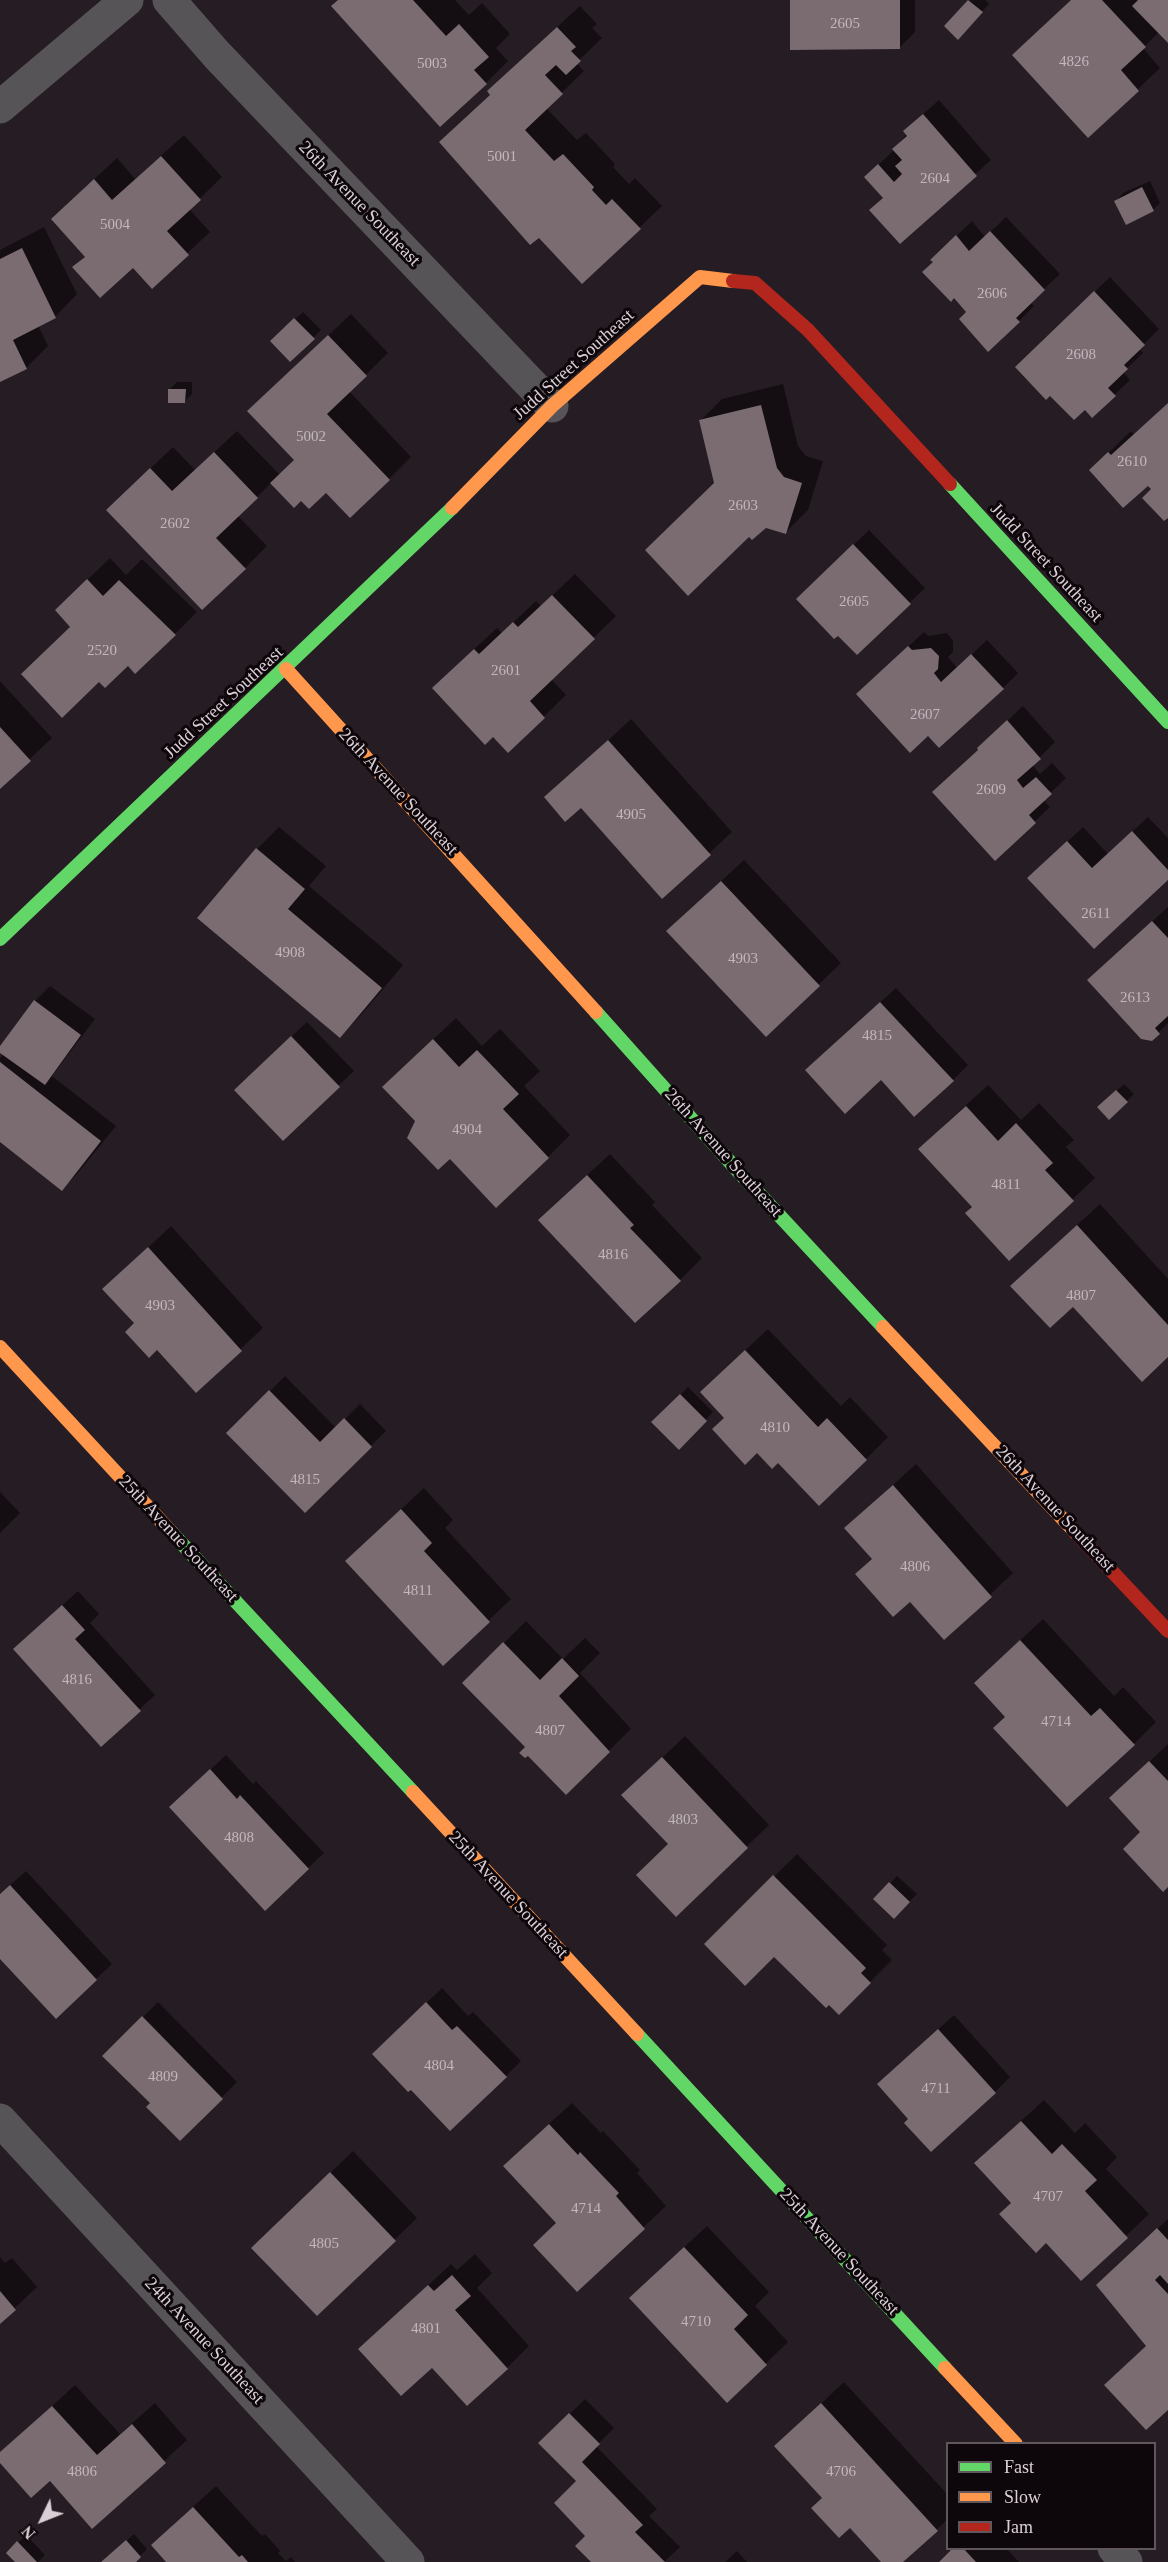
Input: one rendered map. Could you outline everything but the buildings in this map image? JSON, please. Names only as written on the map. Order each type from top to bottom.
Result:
[{"type":"street","points":[[0,107],[127,0]]},
{"type":"street","name":"26th Avenue Southeast","points":[[169,0],[218,55],[552,406]]},
{"type":"street","name":"Judd Street Southeast","points":[[0,939],[422,539],[552,406],[700,277],[755,283],[808,330],[1168,722]]},
{"type":"street","name":"26th Avenue Southeast","points":[[286,669],[738,1171],[1168,1631]]},
{"type":"street","name":"25th Avenue Southeast","points":[[0,1347],[1014,2442]]},
{"type":"street","name":"24th Avenue Southeast","points":[[0,2120],[408,2562]]},
{"type":"street","points":[[1116,2550],[1126,2562]]},
{"type":"traffic: fast","points":[[950,484],[1168,722]]},
{"type":"traffic: fast","points":[[0,939],[452,508]]},
{"type":"traffic: fast","points":[[596,1012],[738,1171],[883,1327]]},
{"type":"traffic: fast","points":[[172,1533],[413,1792]]},
{"type":"traffic: fast","points":[[637,2034],[945,2368]]},
{"type":"traffic: slow","points":[[452,508],[552,406],[700,277],[733,281]]},
{"type":"traffic: slow","points":[[286,669],[596,1012]]},
{"type":"traffic: slow","points":[[883,1327],[1076,1533]]},
{"type":"traffic: slow","points":[[0,1347],[172,1533]]},
{"type":"traffic: slow","points":[[413,1792],[637,2034]]},
{"type":"traffic: slow","points":[[945,2368],[1014,2442]]},
{"type":"traffic: jam","points":[[733,281],[755,283],[808,330],[950,484]]},
{"type":"traffic: jam","points":[[1076,1533],[1168,1631]]}]
